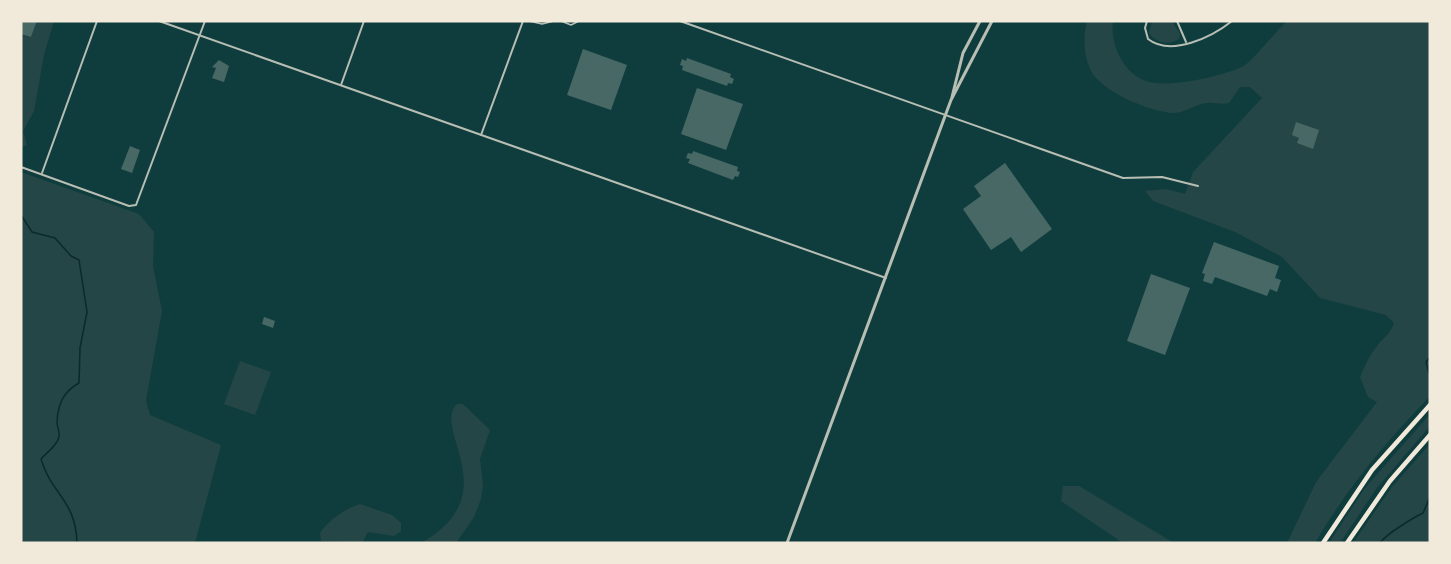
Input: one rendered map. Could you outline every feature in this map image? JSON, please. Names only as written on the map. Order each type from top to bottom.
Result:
[{"type":"highway","points":[[1323,543],[1372,470],[1430,405]]},
{"type":"highway","points":[[1347,543],[1390,481],[1430,435]]},
{"type":"street","points":[[41,174],[97,21]]},
{"type":"street","points":[[159,21],[886,278]]},
{"type":"street","points":[[21,167],[129,206],[138,203],[205,21]]},
{"type":"street","points":[[341,85],[364,21]]},
{"type":"street","points":[[481,135],[523,21]]},
{"type":"street","points":[[680,21],[1123,178],[1162,177],[1198,186]]},
{"type":"street","points":[[787,543],[946,116],[963,53],[980,21]]},
{"type":"street","points":[[951,100],[992,21]]},
{"type":"street","points":[[1147,21],[1145,33],[1153,43],[1168,47],[1211,35],[1232,21]]},
{"type":"street","points":[[1177,21],[1186,42]]},
{"type":"lane","points":[[529,21],[542,24],[554,21]]},
{"type":"lane","points":[[561,21],[571,25],[579,21]]},
{"type":"shaded area","points":[[37,21],[54,21],[44,55],[34,111],[23,131],[27,145],[21,147],[21,34],[31,37]]},
{"type":"shaded area","points":[[1087,21],[1113,21],[1116,48],[1125,65],[1146,81],[1167,83],[1208,77],[1242,67],[1287,21],[1430,21],[1430,396],[1368,466],[1340,503],[1315,543],[1287,543],[1316,482],[1377,402],[1368,397],[1360,377],[1372,353],[1394,323],[1386,315],[1320,298],[1282,257],[1235,232],[1153,201],[1145,191],[1166,189],[1185,194],[1193,172],[1262,98],[1250,87],[1240,87],[1229,103],[1202,104],[1175,113],[1152,109],[1131,101],[1103,85],[1092,73],[1085,51]]},
{"type":"shaded area","points":[[1152,21],[1172,21],[1180,34],[1179,39],[1167,43],[1155,39],[1149,33]]},
{"type":"shaded area","points":[[21,172],[139,214],[154,232],[153,266],[162,311],[146,400],[150,415],[221,445],[195,543],[21,543]]},
{"type":"shaded area","points":[[240,361],[271,372],[255,415],[224,404]]},
{"type":"shaded area","points":[[457,404],[463,404],[490,430],[480,459],[483,486],[481,499],[474,517],[456,543],[421,543],[446,524],[460,504],[464,484],[452,415]]},
{"type":"shaded area","points":[[1430,414],[1430,426],[1376,489],[1340,543],[1329,543],[1365,488]]},
{"type":"shaded area","points":[[1430,444],[1430,543],[1353,543],[1392,487]]},
{"type":"shaded area","points":[[1063,486],[1079,486],[1174,543],[1123,543],[1061,501]]},
{"type":"shaded area","points":[[360,504],[392,515],[401,523],[401,531],[394,536],[368,532],[362,543],[321,541],[320,533],[328,524],[343,512]]},
{"type":"building","points":[[21,21],[37,21],[31,37],[21,34]]},
{"type":"building","points":[[583,49],[627,65],[611,110],[567,95]]},
{"type":"building","points":[[687,58],[731,74],[730,77],[734,79],[732,84],[728,83],[727,86],[682,70],[683,66],[680,65],[682,59],[686,61]]},
{"type":"building","points":[[219,60],[229,66],[224,82],[212,78],[216,68],[212,67]]},
{"type":"building","points":[[697,88],[743,104],[726,150],[681,134]]},
{"type":"building","points":[[1296,122],[1319,130],[1313,149],[1297,143],[1299,138],[1292,135]]},
{"type":"building","points":[[130,146],[140,150],[132,173],[121,169]]},
{"type":"building","points":[[693,151],[738,167],[737,171],[740,172],[738,177],[735,176],[733,180],[688,163],[690,159],[686,158],[688,153],[692,154]]},
{"type":"building","points":[[1005,163],[1052,229],[1021,252],[1011,237],[991,250],[963,209],[981,196],[974,186]]},
{"type":"building","points":[[1214,242],[1279,266],[1275,278],[1281,280],[1277,292],[1270,289],[1267,296],[1215,277],[1212,284],[1203,281],[1205,274],[1202,273]]},
{"type":"building","points":[[1151,274],[1190,288],[1165,355],[1127,341]]},
{"type":"building","points":[[264,317],[275,321],[273,328],[262,324]]},
{"type":"waterway","points":[[21,215],[32,232],[55,238],[71,256],[79,260],[87,312],[80,348],[79,383],[62,399],[57,424],[58,440],[41,459],[45,471],[68,507],[76,528],[77,543]]},
{"type":"waterway","points":[[1429,373],[1426,362],[1430,357]]},
{"type":"waterway","points":[[1380,543],[1394,531],[1423,513],[1430,497]]}]
